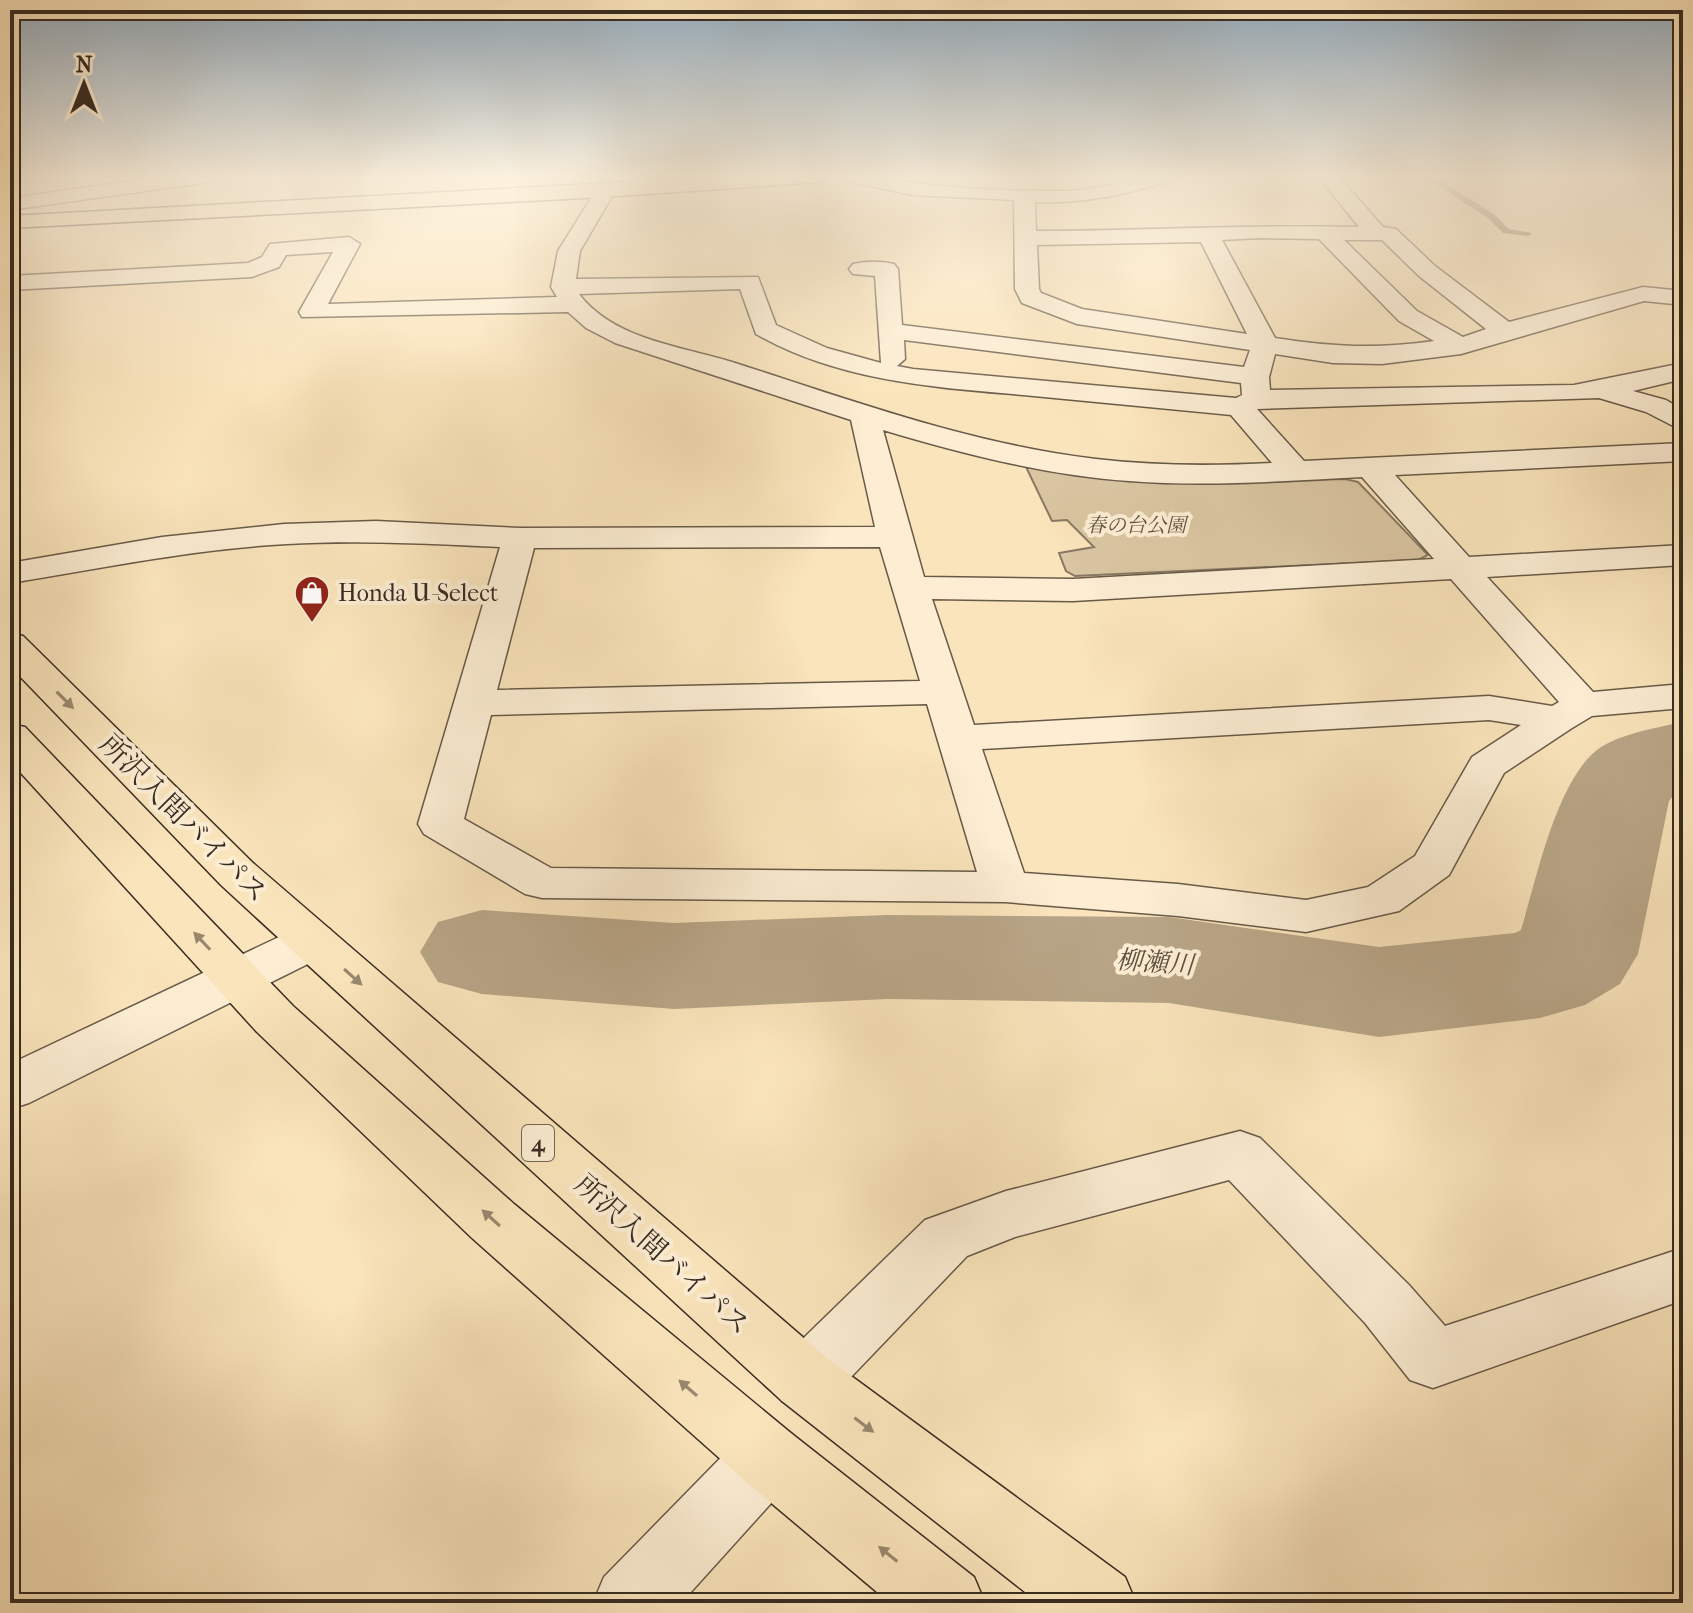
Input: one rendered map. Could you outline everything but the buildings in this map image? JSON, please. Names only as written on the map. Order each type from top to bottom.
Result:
[{"type":"main road","name":"所沢入間バイパス","points":[[10,644],[237,874],[805,1380],[1099,1603]]},
{"type":"main road","points":[[10,736],[275,1019],[493,1221],[768,1457],[948,1603]]},
{"type":"street","points":[[10,283],[252,270],[271,262],[277,251]]},
{"type":"street","points":[[345,251],[311,312],[750,282],[765,329]]},
{"type":"street","points":[[569,251],[568,295],[595,323],[619,335],[865,416],[979,448],[1076,466],[1149,474],[1297,473],[1683,452]]},
{"type":"street","points":[[1026,251],[1027,289],[1031,298],[1042,305],[1077,316],[1333,355],[1382,356],[1456,348],[1505,331],[1643,294],[1683,298]]},
{"type":"street","points":[[1217,251],[1265,344],[1250,394],[1297,473]]},
{"type":"street","points":[[1343,251],[1408,316],[1456,348],[1496,361]]},
{"type":"street","points":[[1406,251],[1505,331]]},
{"type":"street","points":[[861,269],[886,269],[892,331],[892,373]]},
{"type":"street","points":[[691,358],[765,329],[833,359],[892,373],[1250,394],[1574,393],[1683,371]]},
{"type":"street","points":[[892,331],[1250,394]]},
{"type":"street","points":[[1525,369],[1656,406],[1683,422]]},
{"type":"street","points":[[865,416],[894,537],[913,588],[1005,887]]},
{"type":"street","points":[[1372,469],[1463,567],[1570,712]]},
{"type":"street","points":[[10,573],[162,547],[284,534],[376,531],[520,538],[894,537]]},
{"type":"street","points":[[520,538],[440,824],[542,883],[1005,887],[1178,900],[1306,916],[1382,900],[1433,865],[1487,766],[1570,712]]},
{"type":"street","points":[[913,588],[1073,590],[1683,555]]},
{"type":"street","points":[[474,703],[945,692]]},
{"type":"street","points":[[959,738],[1489,708],[1570,712],[1683,696]]},
{"type":"street","points":[[14,1083],[313,941]]},
{"type":"street","points":[[805,1380],[946,1238],[1006,1215],[1240,1154],[1387,1304],[1433,1359],[1683,1274]]},
{"type":"street","points":[[630,1603],[768,1457]]},
{"type":"green space","name":"春の台公園","points":[[1026,467],[1185,482],[1345,479],[1358,482],[1428,555],[1418,560],[1075,576],[1066,571],[1059,553],[1094,547],[1067,520],[1052,521]]},
{"type":"waterway","name":"柳瀬川","points":[[482,952],[674,966],[887,957],[1169,960],[1379,992],[1540,974],[1576,954],[1615,799],[1638,770],[1683,753]]},
{"type":"place","name":"Honda U-Select","points":[[312,624]]}]
